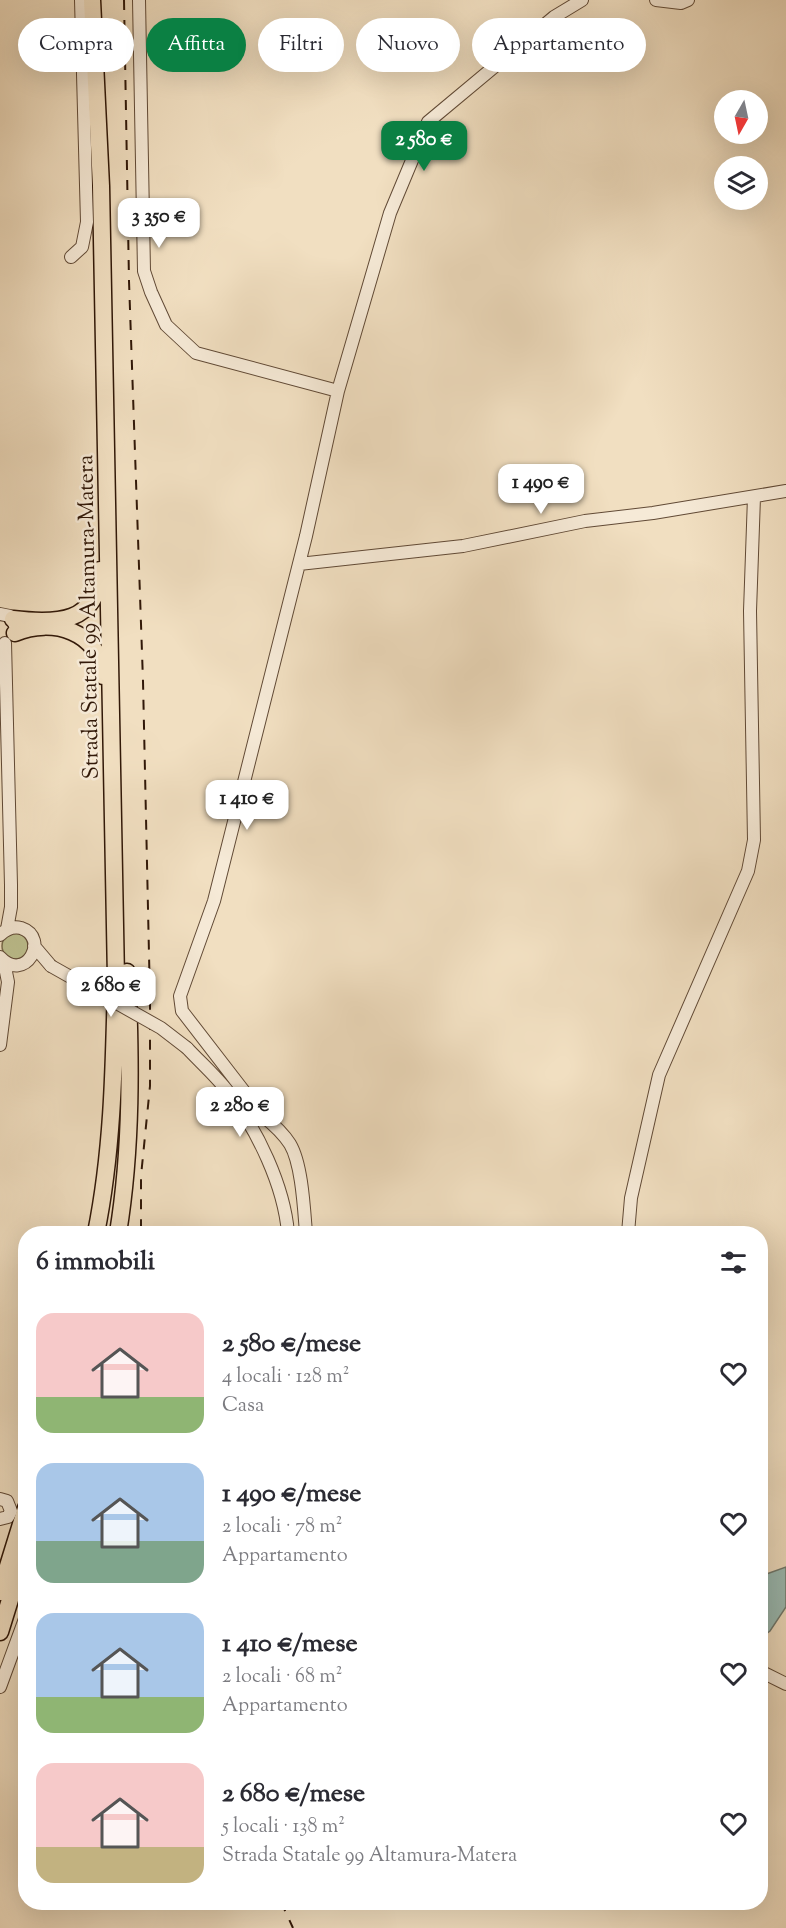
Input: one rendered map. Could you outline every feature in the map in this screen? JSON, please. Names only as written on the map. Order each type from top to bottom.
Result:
[{"type":"highway","name":"Strada Statale 99 Altamura-Matera","points":[[92,0],[101,186],[116,979],[114,1090],[97,1226]]},
{"type":"highway","points":[[103,0],[116,390],[127,972],[131,1055],[126,1153],[119,1226]]},
{"type":"highway","points":[[7,630],[33,621],[69,619],[82,612],[98,591],[100,376],[103,326]]},
{"type":"highway","points":[[7,630],[56,626],[73,631],[87,640],[97,651],[102,664],[105,759],[114,849]]},
{"type":"highway","points":[[108,1226],[123,1091],[127,972]]},
{"type":"highway","points":[[0,1592],[18,1534]]},
{"type":"highway","points":[[0,1632],[18,1574]]},
{"type":"highway","points":[[0,1647],[18,1601]]},
{"type":"street","points":[[71,257],[82,247],[87,222],[81,0]]},
{"type":"street","points":[[139,0],[144,271],[166,325],[196,352],[338,391]]},
{"type":"street","points":[[306,1226],[303,1189],[291,1146],[276,1126],[263,1116],[182,1011],[180,996],[214,901],[299,564],[338,391],[390,213],[428,122],[554,17],[582,0]]},
{"type":"street","points":[[656,0],[681,3],[688,0]]},
{"type":"street","points":[[299,564],[463,546],[585,521],[786,491]]},
{"type":"street","points":[[629,1226],[631,1198],[659,1075],[748,871],[754,840],[750,611],[754,497]]},
{"type":"street","points":[[2,933],[11,907],[7,630]]},
{"type":"street","points":[[11,907],[20,928],[30,935],[34,946],[51,966],[160,1028],[187,1048],[227,1090],[257,1137],[275,1180],[286,1226]]},
{"type":"street","points":[[2,933],[20,928]]},
{"type":"street","points":[[8,982],[31,957],[34,946]]},
{"type":"street","points":[[2,959],[9,964],[51,966]]},
{"type":"street","points":[[0,1045],[8,982],[2,959]]},
{"type":"street","points":[[0,1499],[8,1501],[11,1511],[8,1517],[0,1519]]},
{"type":"street","points":[[0,1687],[18,1638]]},
{"type":"street","points":[[768,1675],[786,1684]]},
{"type":"green space","points":[[15,933],[24,937],[28,946],[24,955],[15,959],[6,955],[2,946],[6,937]]},
{"type":"water","points":[[786,1567],[786,1607],[768,1632],[768,1573]]},
{"type":"railway","points":[[124,0],[129,281],[143,681],[150,1000],[150,1086],[141,1176],[141,1226]]},
{"type":"railway","points":[[285,1910],[293,1928]]}]
